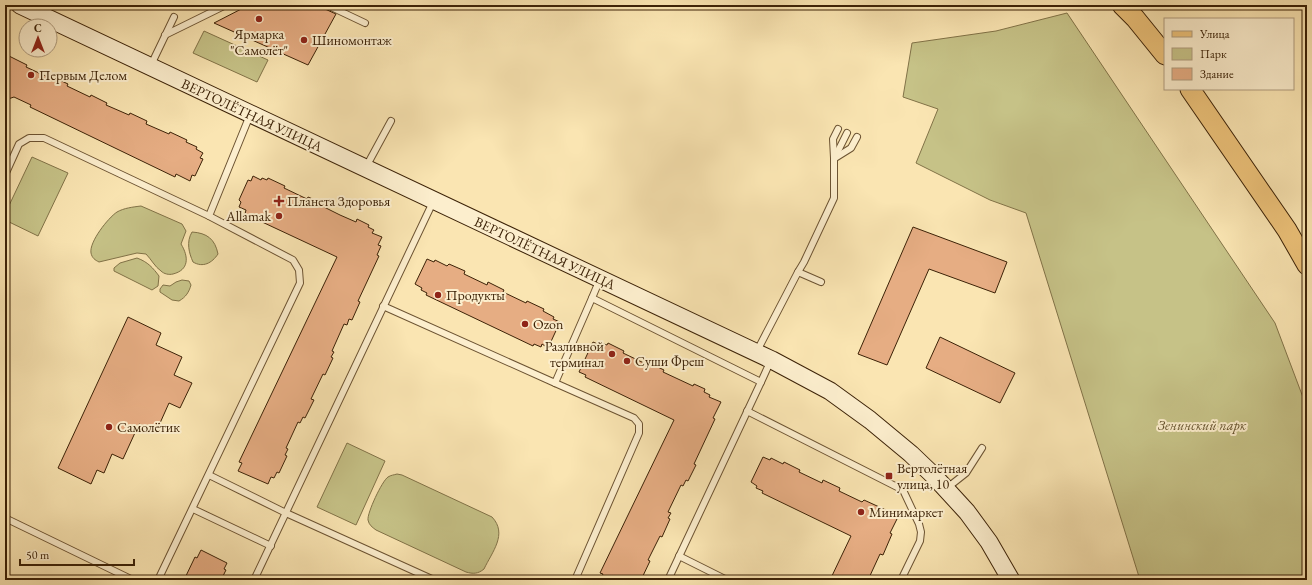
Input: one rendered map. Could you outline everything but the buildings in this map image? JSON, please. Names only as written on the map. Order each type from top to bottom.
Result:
[{"type":"main road","points":[[1122,5],[1135,18],[1164,54]]},
{"type":"main road","points":[[1191,90],[1287,230],[1307,265]]},
{"type":"street","name":"ВЕРТОЛЁТНАЯ УЛИЦА","points":[[20,5],[772,360],[830,392],[870,420],[911,454],[946,489],[967,512],[989,542],[1011,580]]},
{"type":"lane","points":[[165,35],[226,5]]},
{"type":"lane","points":[[327,5],[365,24]]},
{"type":"lane","points":[[151,67],[174,17]]},
{"type":"lane","points":[[209,216],[251,114]]},
{"type":"lane","points":[[366,168],[391,121]]},
{"type":"lane","points":[[756,353],[804,262],[834,198],[833,139],[838,129]]},
{"type":"lane","points":[[834,159],[847,133]]},
{"type":"lane","points":[[834,159],[851,148],[857,137]]},
{"type":"lane","points":[[5,176],[19,144],[29,138],[44,138],[209,216],[293,260],[299,270],[300,283],[158,580]]},
{"type":"lane","points":[[254,580],[434,200]]},
{"type":"lane","points":[[798,272],[821,282]]},
{"type":"lane","points":[[555,383],[600,279]]},
{"type":"lane","points":[[592,298],[761,382]]},
{"type":"lane","points":[[384,306],[634,418],[639,424],[639,433],[575,580]]},
{"type":"lane","points":[[668,580],[772,360]]},
{"type":"lane","points":[[747,412],[902,490],[919,524],[921,532],[920,541],[901,580]]},
{"type":"lane","points":[[946,489],[966,473],[982,448]]},
{"type":"lane","points":[[209,475],[286,513],[434,580]]},
{"type":"lane","points":[[192,509],[271,546]]},
{"type":"lane","points":[[5,518],[133,580]]},
{"type":"lane","points":[[679,556],[727,580]]},
{"type":"green space","name":"Зенинский парк","points":[[1067,13],[1275,323],[1307,408],[1307,580],[1140,580],[1026,213],[990,200],[916,163],[938,109],[903,97],[912,43],[996,31]]},
{"type":"green space","points":[[204,31],[268,60],[257,82],[193,53]]},
{"type":"green space","points":[[32,157],[68,173],[38,236],[5,220],[5,214]]},
{"type":"green space","points":[[141,206],[182,224],[186,231],[181,244],[184,249],[186,262],[185,266],[178,272],[173,274],[164,273],[146,254],[137,253],[99,262],[92,256],[91,248],[93,243],[109,219],[117,212]]},
{"type":"green space","points":[[192,232],[206,235],[215,244],[218,254],[207,264],[200,265],[193,262],[189,247],[189,240]]},
{"type":"green space","points":[[137,258],[144,261],[155,270],[159,276],[158,286],[152,290],[114,271],[114,268],[120,263]]},
{"type":"green space","points":[[182,280],[189,281],[191,285],[184,298],[179,301],[172,300],[160,292],[163,285],[170,286]]},
{"type":"green space","points":[[347,443],[385,461],[356,525],[317,507]]},
{"type":"green space","points":[[397,474],[492,517],[497,523],[499,536],[494,550],[484,569],[475,573],[466,572],[376,530],[371,526],[368,522],[368,516],[372,504],[385,480],[391,475]]},
{"type":"place","name":"Ярмарка \"Самолёт\"","points":[[259,19]]},
{"type":"place","name":"Шиномонтаж","points":[[304,40]]},
{"type":"place","name":"Первым Делом","points":[[31,75]]},
{"type":"place","name":"Планета Здоровья","points":[[279,201]]},
{"type":"place","name":"Allamak","points":[[279,216]]},
{"type":"place","name":"Продукты","points":[[438,295]]},
{"type":"place","name":"Ozon","points":[[525,324]]},
{"type":"place","name":"Разливной терминал","points":[[612,354]]},
{"type":"place","name":"Суши Фреш","points":[[627,361]]},
{"type":"place","name":"Самолётик","points":[[109,427]]},
{"type":"place","name":"Вертолётная улица, 10","points":[[889,476]]},
{"type":"place","name":"Минимаркет","points":[[861,512]]}]
